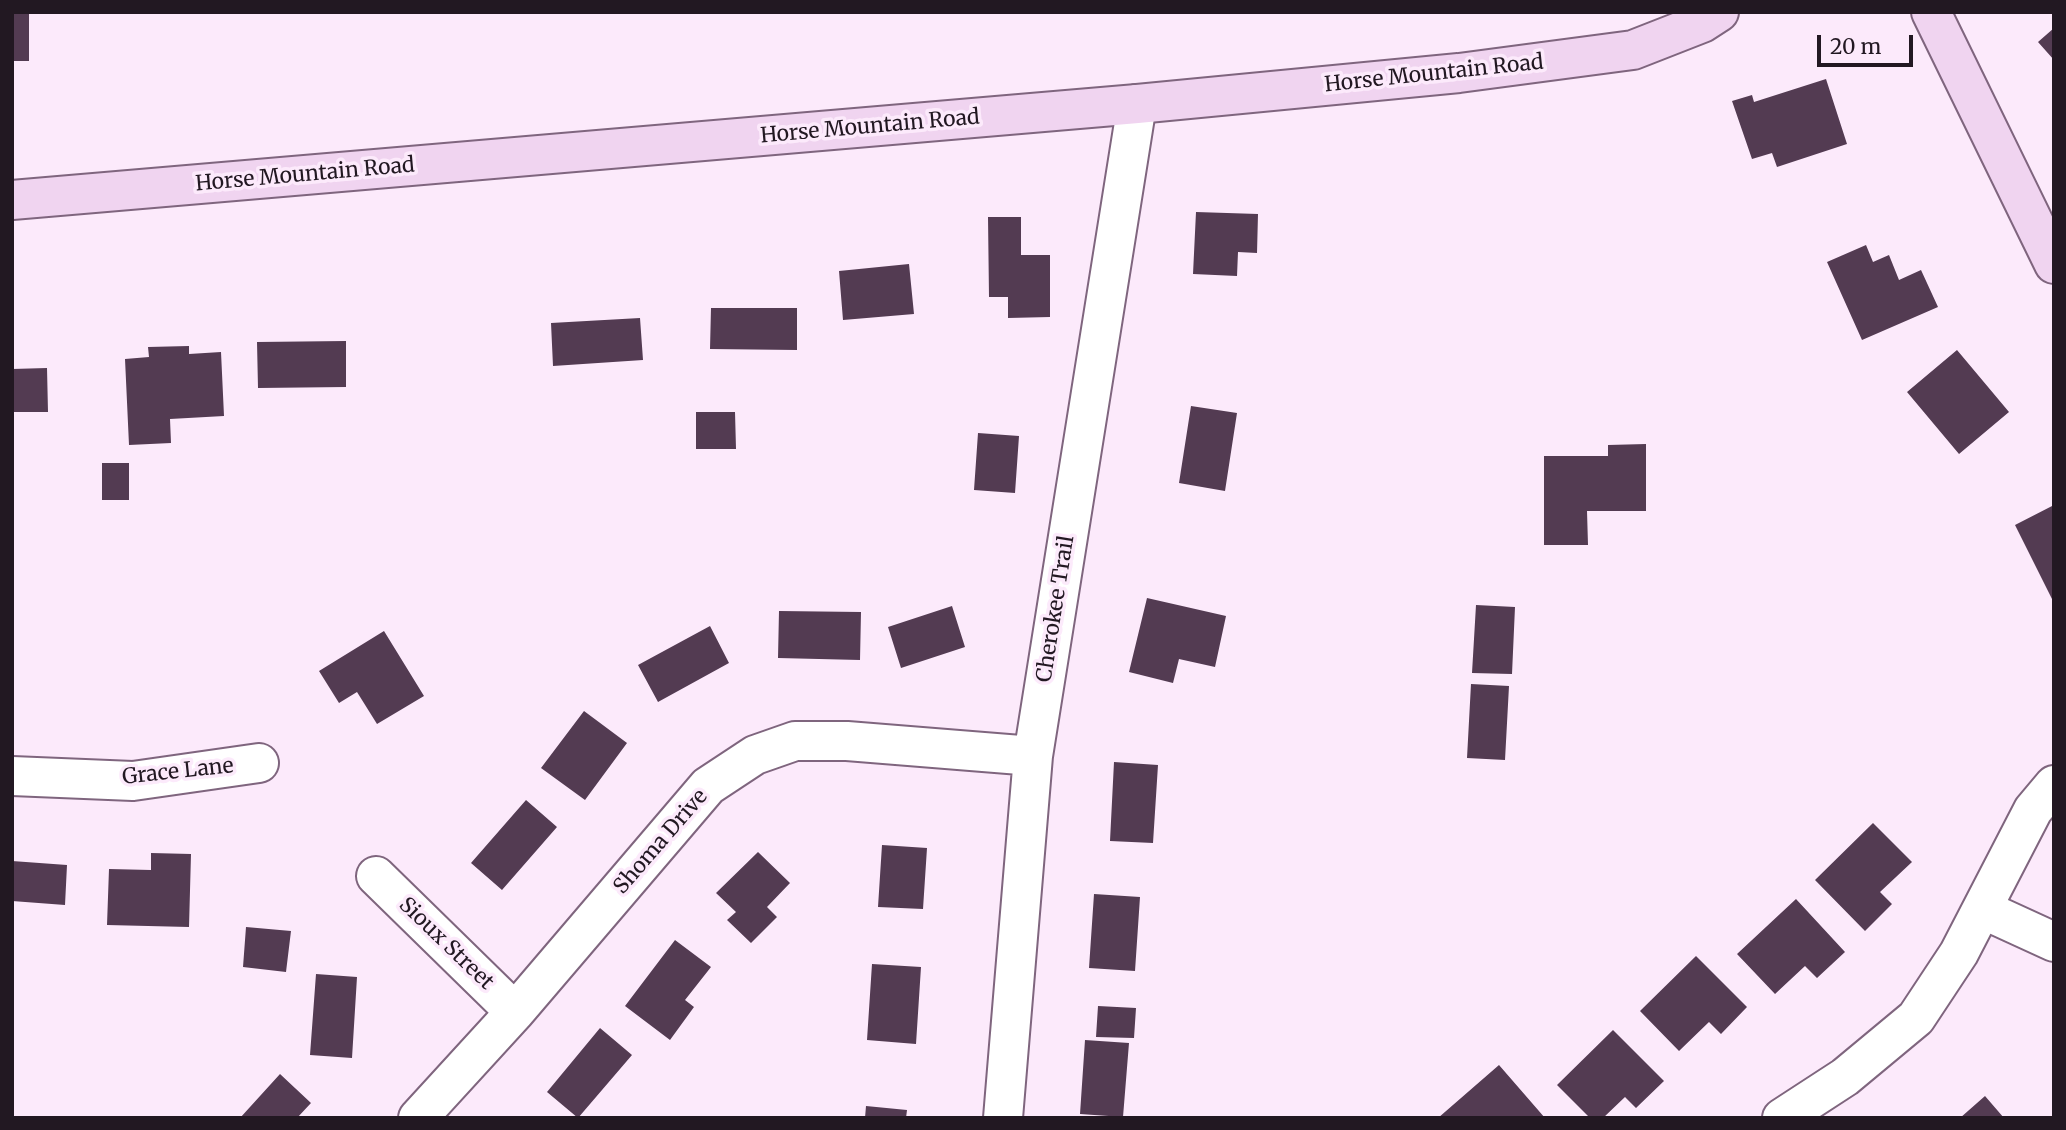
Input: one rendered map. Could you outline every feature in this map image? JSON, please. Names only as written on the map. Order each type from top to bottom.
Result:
[{"type":"street","name":"Horse Mountain Road","points":[[12,200],[1137,104],[1459,73],[1633,50],[1702,23],[1719,12]]},
{"type":"street","points":[[1931,12],[2054,264]]},
{"type":"street","name":"Cherokee Trail","points":[[1003,1118],[1033,756],[1137,104]]},
{"type":"street","name":"Shoma Drive","points":[[418,1118],[515,1012],[708,786],[755,755],[795,741],[847,741],[1033,756]]},
{"type":"street","name":"Grace Lane","points":[[12,776],[134,780],[259,763]]},
{"type":"street","points":[[1782,1118],[1845,1077],[1916,1018],[1959,953],[2033,810],[2054,785]]},
{"type":"street","name":"Sioux Street","points":[[376,876],[515,1012]]},
{"type":"street","points":[[1982,909],[2054,942]]},
{"type":"building","points":[[12,12],[29,12],[29,61],[12,61]]},
{"type":"building","points":[[2054,28],[2054,60],[2038,42]]},
{"type":"building","points":[[1826,79],[1847,144],[1777,167],[1772,153],[1752,159],[1732,101],[1752,95],[1754,102]]},
{"type":"building","points":[[1196,212],[1258,214],[1257,253],[1238,252],[1237,276],[1193,274]]},
{"type":"building","points":[[988,217],[1021,217],[1021,255],[1050,255],[1050,317],[1008,318],[1008,297],[989,297]]},
{"type":"building","points":[[1866,245],[1873,262],[1889,255],[1899,280],[1921,270],[1938,307],[1862,340],[1827,262]]},
{"type":"building","points":[[909,264],[914,314],[843,320],[839,271]]},
{"type":"building","points":[[711,308],[797,308],[797,350],[710,349]]},
{"type":"building","points":[[640,318],[643,360],[553,366],[551,323]]},
{"type":"building","points":[[346,341],[346,387],[258,388],[257,342]]},
{"type":"building","points":[[189,346],[189,354],[221,352],[224,416],[170,419],[171,443],[129,445],[125,359],[149,357],[148,347]]},
{"type":"building","points":[[1957,350],[2009,412],[1959,454],[1907,392]]},
{"type":"building","points":[[47,368],[48,412],[12,412],[12,369]]},
{"type":"building","points":[[1191,406],[1237,413],[1225,491],[1179,483]]},
{"type":"building","points":[[696,412],[735,412],[736,449],[696,449]]},
{"type":"building","points":[[978,433],[1019,436],[1015,493],[974,490]]},
{"type":"building","points":[[1646,444],[1646,511],[1587,511],[1588,545],[1544,545],[1544,456],[1608,456],[1608,445]]},
{"type":"building","points":[[102,463],[129,463],[129,500],[102,500]]},
{"type":"building","points":[[2054,505],[2054,603],[2015,525]]},
{"type":"building","points":[[1147,598],[1226,616],[1215,667],[1179,659],[1173,683],[1129,672]]},
{"type":"building","points":[[1476,605],[1515,607],[1512,674],[1472,673]]},
{"type":"building","points":[[952,606],[965,647],[901,668],[888,627]]},
{"type":"building","points":[[779,611],[861,612],[860,660],[778,658]]},
{"type":"building","points":[[710,626],[729,663],[658,702],[638,665]]},
{"type":"building","points":[[384,631],[424,696],[377,724],[357,692],[339,703],[319,671]]},
{"type":"building","points":[[1471,684],[1509,686],[1505,760],[1467,758]]},
{"type":"building","points":[[584,711],[627,743],[585,800],[541,768]]},
{"type":"building","points":[[1114,762],[1158,765],[1153,843],[1110,841]]},
{"type":"building","points":[[526,800],[557,827],[502,890],[471,863]]},
{"type":"building","points":[[1873,823],[1912,862],[1880,892],[1892,904],[1865,931],[1815,880]]},
{"type":"building","points":[[882,845],[927,848],[923,909],[878,907]]},
{"type":"building","points":[[758,852],[790,883],[767,907],[777,917],[751,943],[727,920],[736,912],[716,893]]},
{"type":"building","points":[[151,853],[191,854],[189,927],[107,925],[109,869],[151,870]]},
{"type":"building","points":[[12,861],[67,865],[65,905],[12,901]]},
{"type":"building","points":[[1094,894],[1140,897],[1135,971],[1089,968]]},
{"type":"building","points":[[1796,899],[1845,952],[1817,978],[1805,966],[1775,994],[1737,954]]},
{"type":"building","points":[[246,927],[291,931],[286,972],[243,967]]},
{"type":"building","points":[[675,940],[711,967],[685,1000],[694,1007],[670,1040],[625,1006]]},
{"type":"building","points":[[1696,956],[1747,1007],[1721,1034],[1709,1022],[1679,1051],[1640,1011]]},
{"type":"building","points":[[872,964],[921,967],[916,1044],[867,1040]]},
{"type":"building","points":[[316,974],[357,977],[352,1058],[310,1055]]},
{"type":"building","points":[[1098,1006],[1136,1008],[1134,1038],[1096,1037]]},
{"type":"building","points":[[600,1028],[632,1055],[578,1118],[547,1092]]},
{"type":"building","points":[[1613,1030],[1664,1081],[1636,1108],[1625,1097],[1603,1118],[1590,1118],[1557,1085]]},
{"type":"building","points":[[1085,1040],[1129,1043],[1123,1117],[1080,1114]]},
{"type":"building","points":[[1499,1065],[1545,1118],[1438,1118]]},
{"type":"building","points":[[280,1074],[311,1103],[297,1118],[240,1118]]},
{"type":"building","points":[[1985,1096],[2004,1118],[1960,1118]]},
{"type":"building","points":[[866,1106],[907,1110],[906,1118],[865,1118]]}]
